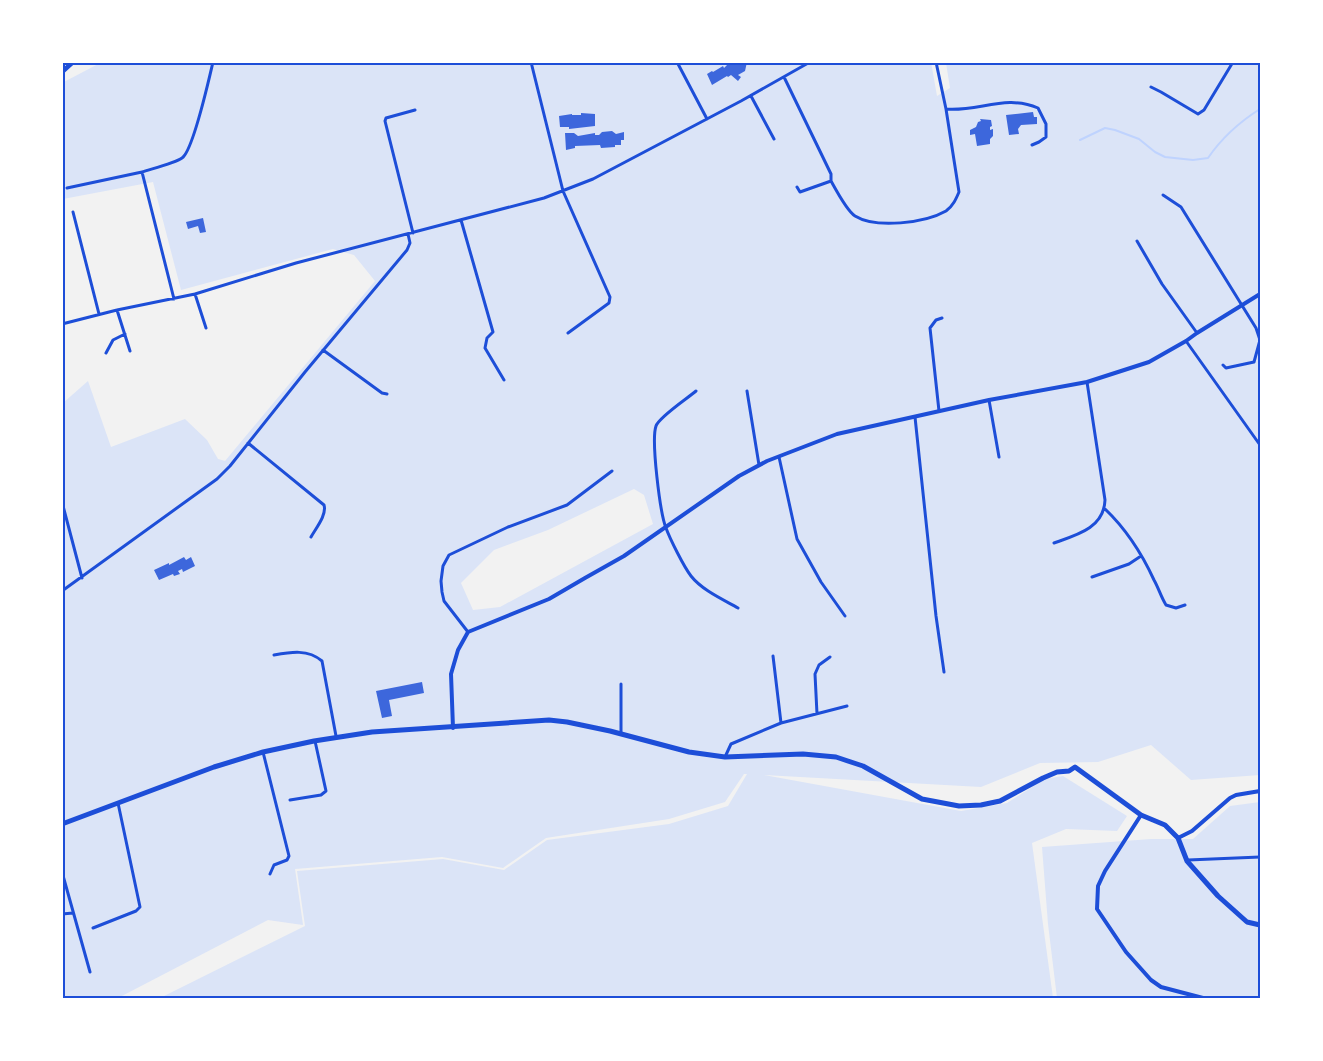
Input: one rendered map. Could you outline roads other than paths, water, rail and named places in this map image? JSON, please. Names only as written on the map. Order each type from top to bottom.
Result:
[{"type":"main road","points":[[62,72],[74,62]]},
{"type":"main road","points":[[62,824],[214,767],[263,752],[336,736],[549,720],[621,734],[689,752],[725,757],[803,754],[836,757],[863,766],[922,799],[959,806],[981,805],[1000,801],[1043,778],[1057,772],[1069,771],[1075,767],[1141,816],[1162,822],[1178,838],[1187,860],[1218,896],[1247,922],[1260,925]]},
{"type":"street","points":[[67,188],[142,172],[180,159],[187,153],[213,62]]},
{"type":"street","points":[[531,62],[562,191],[610,297],[610,303],[568,333]]},
{"type":"street","points":[[677,62],[707,119]]},
{"type":"street","points":[[62,324],[99,314],[195,294],[296,263],[544,198],[594,179],[751,96],[810,62]]},
{"type":"street","points":[[784,77],[828,166],[831,181],[853,215],[866,221],[911,222],[945,211],[954,203],[959,192],[936,62]]},
{"type":"street","points":[[1150,87],[1198,114],[1204,110],[1232,62]]},
{"type":"street","points":[[751,96],[774,139]]},
{"type":"street","points":[[946,110],[1017,102],[1029,104],[1038,108],[1046,124],[1046,137],[1032,145]]},
{"type":"street","points":[[413,233],[386,118],[415,110]]},
{"type":"street","points":[[142,172],[174,299]]},
{"type":"street","points":[[797,187],[800,192],[831,181]]},
{"type":"street","points":[[1163,195],[1181,207],[1256,328],[1260,340],[1254,362],[1226,368],[1223,365]]},
{"type":"street","points":[[73,212],[99,314]]},
{"type":"street","points":[[461,220],[493,332],[487,338],[485,348],[504,380]]},
{"type":"street","points":[[62,592],[217,479],[248,444],[323,350],[407,250],[410,242],[408,234]]},
{"type":"street","points":[[1137,241],[1162,284],[1197,333]]},
{"type":"street","points":[[195,294],[206,328]]},
{"type":"street","points":[[453,728],[451,674],[458,650],[468,632],[549,599],[624,556],[739,476],[759,465],[837,434],[989,400],[1036,393],[1087,382],[1149,362],[1260,294]]},
{"type":"street","points":[[117,310],[130,351]]},
{"type":"street","points":[[939,411],[930,328],[936,320],[942,318]]},
{"type":"street","points":[[106,353],[113,340],[125,334]]},
{"type":"street","points":[[1186,341],[1259,440],[1260,445]]},
{"type":"street","points":[[323,350],[382,393],[387,394]]},
{"type":"street","points":[[1054,543],[1083,533],[1096,523],[1105,509],[1106,500],[1087,382]]},
{"type":"street","points":[[696,391],[656,425],[657,475],[665,528],[690,575],[702,587],[738,608]]},
{"type":"street","points":[[747,391],[759,465]]},
{"type":"street","points":[[989,400],[999,457]]},
{"type":"street","points":[[915,417],[936,616],[944,672]]},
{"type":"street","points":[[248,444],[324,505],[324,514],[311,537]]},
{"type":"street","points":[[779,457],[797,539],[821,582],[845,616]]},
{"type":"street","points":[[468,632],[444,601],[441,581],[443,566],[449,555],[508,527],[567,505],[612,472]]},
{"type":"street","points":[[62,502],[82,578]]},
{"type":"street","points":[[1105,509],[1118,522],[1140,556],[1166,605],[1176,608],[1185,605]]},
{"type":"street","points":[[1092,577],[1129,564],[1140,556]]},
{"type":"street","points":[[274,655],[288,652],[303,652],[322,661],[336,736]]},
{"type":"street","points":[[773,656],[781,723]]},
{"type":"street","points":[[817,714],[815,674],[819,665],[830,657]]},
{"type":"street","points":[[620,684],[621,734]]},
{"type":"street","points":[[725,757],[731,744],[781,723],[846,706]]},
{"type":"street","points":[[290,800],[321,795],[326,791],[314,741]]},
{"type":"street","points":[[263,752],[289,856],[287,860],[274,865],[270,874]]},
{"type":"street","points":[[1178,838],[1192,831],[1230,798],[1260,790]]},
{"type":"street","points":[[94,928],[136,911],[140,907],[118,802]]},
{"type":"street","points":[[1141,816],[1098,886],[1097,909],[1126,952],[1151,980],[1161,987],[1203,998]]},
{"type":"street","points":[[1187,860],[1260,857]]},
{"type":"street","points":[[62,872],[90,972]]},
{"type":"street","points":[[62,914],[73,912]]},
{"type":"waterway","points":[[1080,140],[1105,128],[1139,139],[1155,152],[1165,157],[1193,160],[1208,158],[1232,131],[1260,109]]}]
